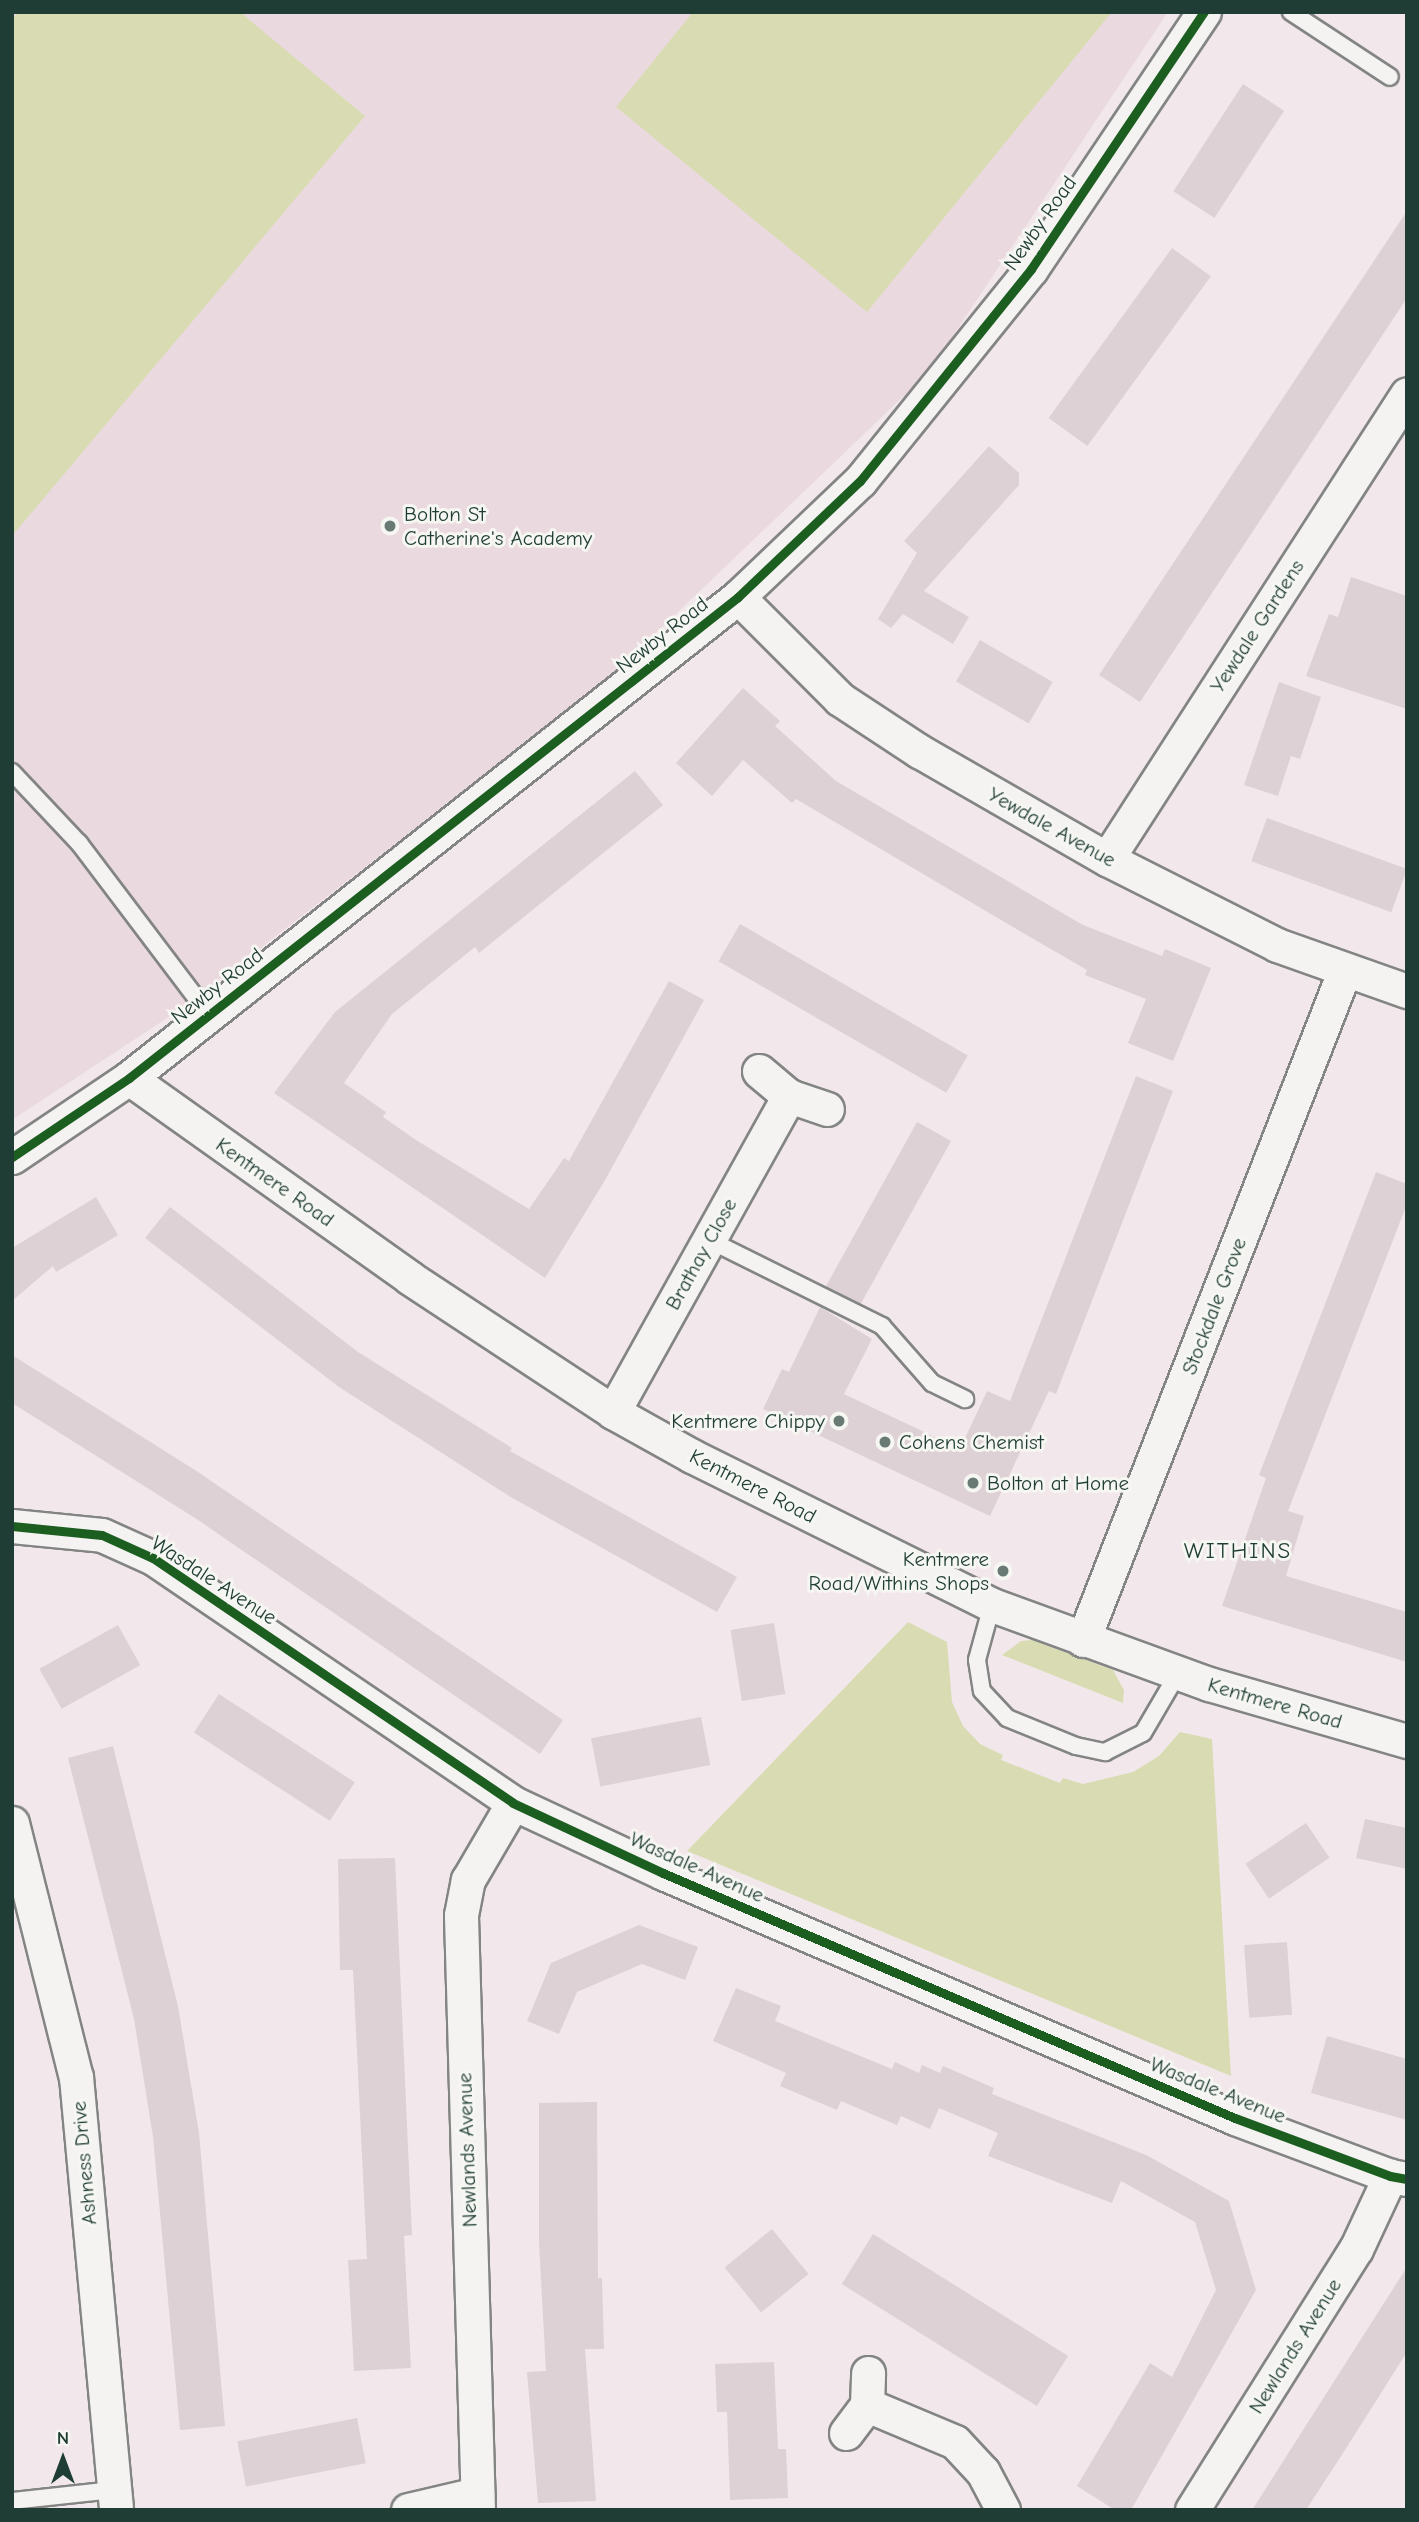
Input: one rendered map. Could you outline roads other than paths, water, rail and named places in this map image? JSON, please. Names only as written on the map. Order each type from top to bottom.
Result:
[{"type":"street","name":"Newby Road","points":[[12,1157],[129,1078],[738,597],[860,481],[1031,269],[1204,12]]},
{"type":"street","name":"Yewdale Gardens","points":[[1107,859],[1407,394]]},
{"type":"street","name":"Yewdale Avenue","points":[[738,597],[840,699],[919,751],[1107,859],[1277,945],[1344,972],[1407,991]]},
{"type":"street","name":"Stockdale Grove","points":[[1083,1640],[1344,972]]},
{"type":"street","points":[[759,1071],[789,1096],[827,1109]]},
{"type":"street","name":"Kentmere Road","points":[[129,1078],[410,1278],[614,1412],[692,1456],[992,1605],[1178,1673],[1407,1741]]},
{"type":"street","name":"Brathay Close","points":[[614,1412],[789,1096]]},
{"type":"street","name":"Wasdale Avenue","points":[[12,1526],[102,1535],[153,1558],[513,1803],[663,1873],[1222,2112],[1398,2178]]},
{"type":"street","name":"Newlands Avenue","points":[[478,2502],[461,1915],[468,1880],[513,1803]]},
{"type":"street","name":"Ashness Drive","points":[[12,1823],[76,2077],[115,2500]]},
{"type":"street","name":"Newlands Avenue","points":[[1192,2510],[1398,2178]]},
{"type":"street","points":[[846,2432],[868,2389],[955,2442],[983,2472],[1003,2510]]},
{"type":"street","points":[[408,2510],[478,2502]]},
{"type":"lane","points":[[1291,12],[1390,77]]},
{"type":"lane","points":[[12,772],[79,843],[209,1015]]},
{"type":"lane","points":[[709,1240],[882,1326],[932,1383],[965,1399]]},
{"type":"lane","points":[[992,1605],[977,1660],[982,1691],[1007,1718],[1076,1746],[1105,1752],[1143,1733],[1178,1673]]},
{"type":"lane","points":[[12,2501],[115,2500]]},
{"type":"place","name":"Bolton St Catherine's Academy","points":[[390,526]]},
{"type":"place","name":"Kentmere Chippy","points":[[839,1421]]},
{"type":"place","name":"Cohens Chemist","points":[[885,1442]]},
{"type":"place","name":"Bolton at Home","points":[[973,1483]]},
{"type":"place","name":"Kentmere Road/Withins Shops","points":[[1003,1571]]},
{"type":"district","name":"WITHINS","points":[[1238,1551]]}]
